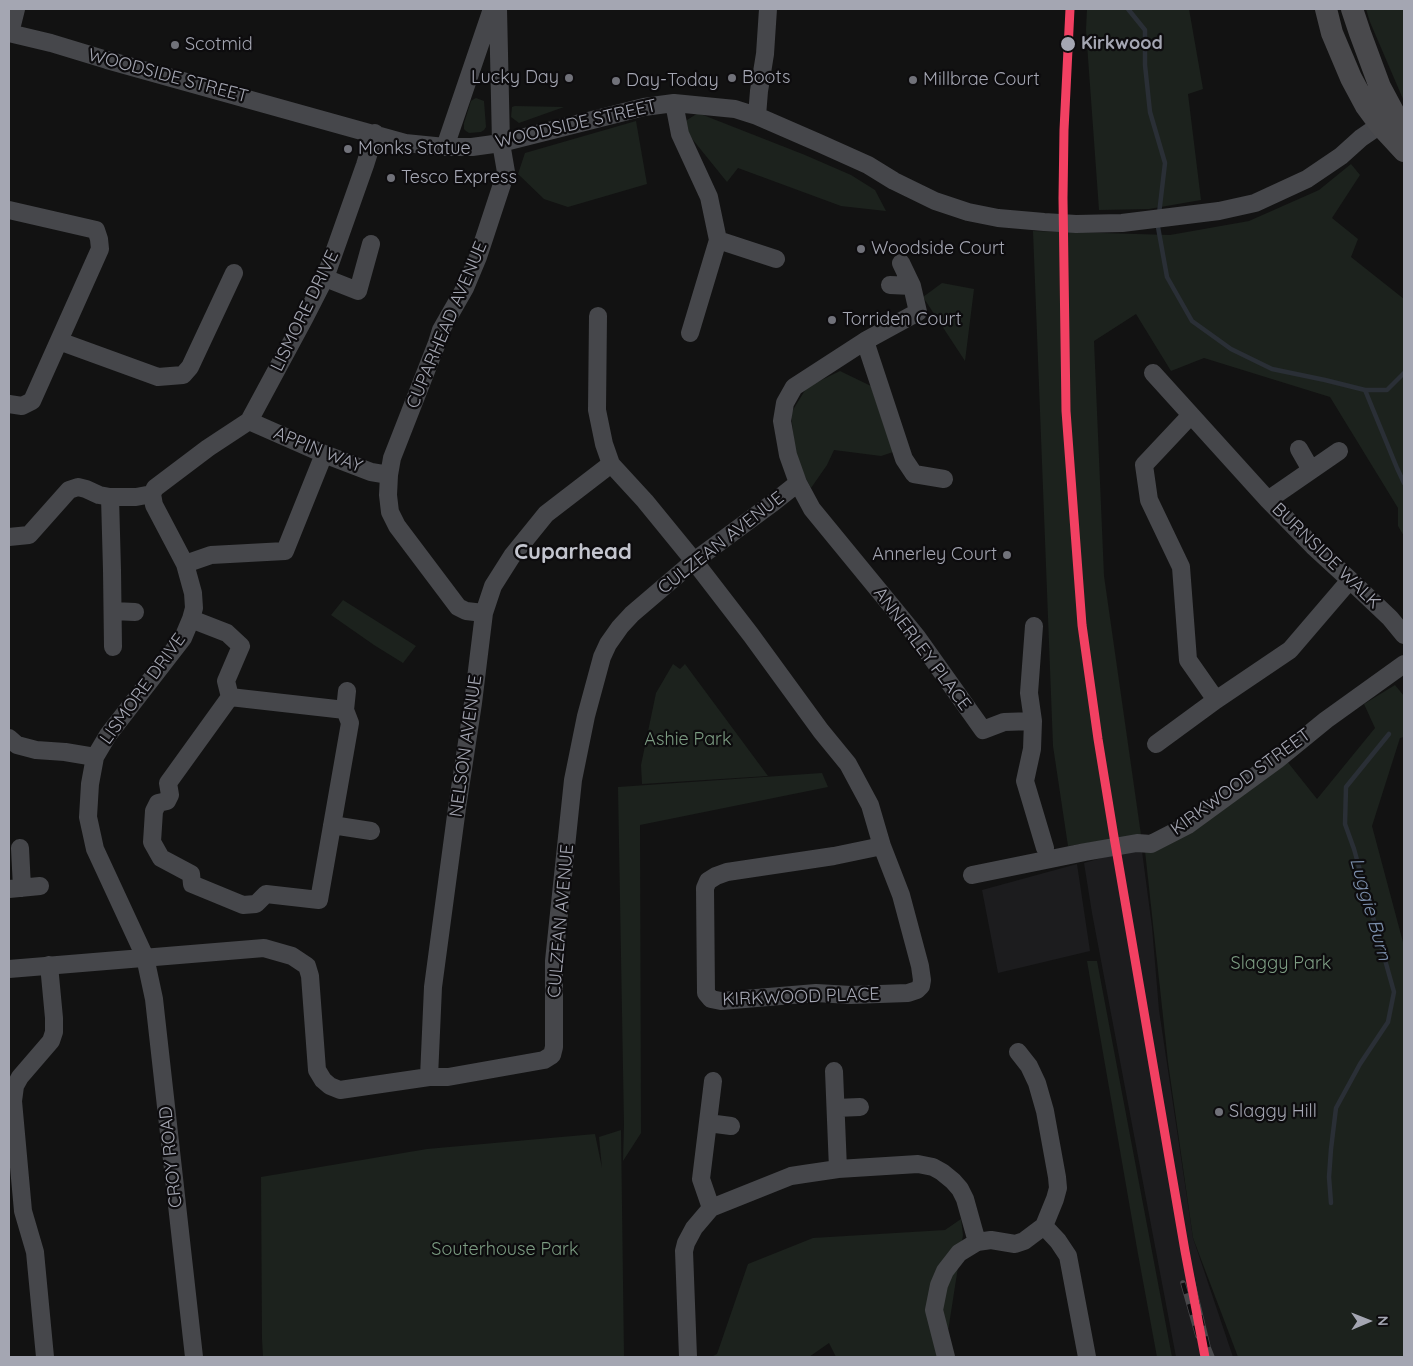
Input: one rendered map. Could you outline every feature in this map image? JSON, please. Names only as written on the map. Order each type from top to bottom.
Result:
[{"type":"main road","points":[[1326,9],[1332,33],[1346,70],[1366,106],[1393,123]]},
{"type":"main road","points":[[1352,9],[1404,151]]},
{"type":"street","points":[[10,33],[16,9]]},
{"type":"street","points":[[445,148],[492,9]]},
{"type":"street","name":"CUPARHEAD AVENUE","points":[[484,613],[466,611],[458,607],[397,526],[390,512],[388,475],[392,458],[441,330],[465,288],[478,257],[506,172],[501,144],[498,9]]},
{"type":"street","points":[[758,116],[768,9]]},
{"type":"street","name":"WOODSIDE STREET","points":[[10,33],[406,143],[445,148],[501,144],[644,107],[674,103],[735,109],[758,116],[868,165],[894,181],[935,201],[968,212],[998,218],[1076,224],[1122,224],[1149,221],[1255,203],[1307,179],[1341,156],[1361,138],[1393,123]]},
{"type":"street","points":[[674,103],[680,134],[709,197],[718,240],[690,333]]},
{"type":"street","name":"LISMORE DRIVE","points":[[145,957],[96,849],[88,817],[90,784],[95,757],[114,727],[182,638],[194,608],[193,592],[185,564],[154,505],[152,494],[155,488],[208,448],[249,421],[325,278],[366,165],[375,133]]},
{"type":"street","points":[[9,210],[96,230],[100,249],[32,401],[22,406],[9,404]]},
{"type":"street","points":[[718,240],[776,259]]},
{"type":"street","points":[[325,278],[358,291],[371,244]]},
{"type":"street","points":[[890,285],[912,286],[901,263]]},
{"type":"street","points":[[59,341],[158,377],[183,375],[190,367],[234,273]]},
{"type":"street","name":"ANNERLEY PLACE","points":[[912,286],[918,312],[865,341],[794,387],[785,403],[782,421],[788,455],[798,483],[812,509],[917,637],[983,730],[1004,722],[1033,721]]},
{"type":"street","name":"KIRKWOOD PLACE","points":[[598,316],[597,410],[604,444],[611,464],[645,500],[694,561],[821,731],[848,764],[870,805],[882,846],[901,895],[922,980],[921,986],[917,990],[908,993],[851,995],[816,993],[721,1001],[711,999],[706,993],[705,888],[708,881],[727,872],[834,856],[882,846]]},
{"type":"street","points":[[865,341],[904,459],[914,474],[944,479]]},
{"type":"street","name":"BURNSIDE WALK","points":[[1153,374],[1268,500],[1313,546],[1390,618],[1404,634]]},
{"type":"street","points":[[1192,416],[1144,465],[1149,500],[1181,567],[1188,660],[1216,700]]},
{"type":"street","name":"APPIN WAY","points":[[249,421],[324,454],[371,472],[388,475]]},
{"type":"street","points":[[1299,449],[1311,470]]},
{"type":"street","name":"BURNSIDE WALK","points":[[1268,500],[1340,451]]},
{"type":"street","points":[[185,564],[212,555],[285,551],[324,454]]},
{"type":"street","name":"NELSON AVENUE","points":[[429,1077],[433,988],[484,613],[493,586],[512,556],[546,514],[611,464]]},
{"type":"street","name":"CULZEAN AVENUE","points":[[9,969],[264,948],[292,956],[307,966],[310,976],[318,1070],[330,1086],[340,1090],[429,1077],[448,1077],[544,1060],[552,1055],[554,1047],[554,960],[573,780],[586,716],[602,657],[608,644],[632,614],[694,561],[798,483]]},
{"type":"street","points":[[9,537],[28,534],[69,490],[78,487],[110,497],[136,497],[152,494]]},
{"type":"street","points":[[110,497],[113,647]]},
{"type":"street","points":[[1156,744],[1216,700],[1290,650],[1350,580]]},
{"type":"street","points":[[113,611],[135,612]]},
{"type":"street","points":[[191,619],[228,633],[241,646],[226,681],[230,697],[168,783],[170,795],[167,801],[158,803],[154,811],[152,842],[161,858],[191,874],[192,884],[243,905],[256,904],[266,894],[319,900],[350,723],[345,710],[347,691]]},
{"type":"street","points":[[1034,626],[1029,693],[1033,721],[1032,749],[1025,781],[1045,848]]},
{"type":"street","name":"KIRKWOOD STREET","points":[[972,876],[1085,852],[1137,843],[1151,844],[1188,825],[1277,760],[1333,715],[1404,664]]},
{"type":"street","points":[[230,697],[345,710]]},
{"type":"street","points":[[9,738],[17,745],[36,750],[95,757]]},
{"type":"street","points":[[332,825],[371,831]]},
{"type":"street","points":[[20,848],[15,889],[40,886]]},
{"type":"street","name":"CROY ROAD","points":[[145,957],[154,999],[194,1357]]},
{"type":"street","points":[[45,1357],[35,1252],[23,1211],[13,1101],[15,1086],[20,1077],[51,1041],[54,1032],[49,965]]},
{"type":"street","points":[[946,1357],[934,1310],[939,1285],[945,1270],[959,1253],[977,1242],[991,1240],[1014,1244],[1024,1241],[1044,1226],[1058,1188],[1058,1177],[1038,1083],[1029,1066],[1018,1052]]},
{"type":"street","points":[[834,1071],[838,1169]]},
{"type":"street","points":[[711,1208],[701,1179],[713,1081]]},
{"type":"street","points":[[836,1108],[860,1107]]},
{"type":"street","points":[[708,1123],[731,1126]]},
{"type":"street","points":[[688,1357],[684,1251],[694,1228],[711,1208],[791,1176],[838,1169],[918,1164],[933,1167],[953,1181],[960,1189],[965,1198],[977,1242]]},
{"type":"street","points":[[1044,1226],[1058,1241],[1068,1256],[1087,1357]]},
{"type":"shaded area","points":[[1142,851],[1152,927],[1159,1010],[1193,1238],[1233,1357],[1176,1357],[1092,913],[1084,863],[1122,852]]},
{"type":"shaded area","points":[[1077,864],[1090,951],[998,973],[982,890]]},
{"type":"green space","points":[[1087,9],[1189,9],[1203,89],[1188,94],[1201,200],[1149,209],[1099,210],[1086,30]]},
{"type":"green space","points":[[1366,9],[1404,9],[1404,99],[1370,22]]},
{"type":"green space","points":[[476,98],[484,101],[486,127],[481,132],[469,133],[464,129],[464,123],[471,101]]},
{"type":"green space","points":[[512,107],[564,107],[519,123],[511,117]]},
{"type":"green space","points":[[698,113],[851,175],[875,190],[886,211],[841,206],[738,168],[727,182],[689,135],[684,122]]},
{"type":"green space","points":[[636,121],[647,184],[568,207],[544,199],[518,174],[525,153]]},
{"type":"green space","points":[[1351,164],[1360,175],[1332,218],[1358,239],[1351,257],[1404,299],[1404,536],[1398,526],[1398,508],[1330,397],[1204,358],[1171,371],[1136,314],[1094,341],[1104,576],[1141,835],[1068,846],[1053,746],[1033,231],[1170,235],[1249,221],[1319,190]]},
{"type":"green space","points":[[942,283],[974,289],[965,361],[923,297]]},
{"type":"green space","points":[[840,371],[871,386],[893,452],[881,456],[834,450],[827,465],[811,488],[796,460],[791,413],[807,387]]},
{"type":"green space","points":[[343,600],[416,646],[403,663],[331,615]]},
{"type":"green space","name":"Ashie Park","points":[[673,664],[680,669],[685,664],[768,776],[642,784],[641,765],[656,693]]},
{"type":"green space","name":"Slaggy Park","points":[[1395,685],[1404,696],[1404,737],[1400,738],[1372,826],[1404,946],[1404,1357],[1238,1357],[1193,1238],[1168,1062],[1145,851],[1286,760],[1317,799],[1375,728],[1364,704]]},
{"type":"green space","points":[[822,773],[828,787],[640,825],[641,1133],[623,1161],[618,787]]},
{"type":"green space","points":[[1087,961],[1097,961],[1172,1357],[1157,1357]]},
{"type":"green space","name":"Souterhouse Park","points":[[621,1130],[624,1357],[263,1357],[261,1177],[427,1149],[595,1134],[602,1168],[599,1137]]},
{"type":"green space","points":[[961,1219],[963,1235],[944,1357],[836,1357],[829,1343],[809,1357],[711,1357],[717,1354],[748,1264],[813,1238],[945,1230]]},
{"type":"waterway","name":"Luggie Burn","points":[[1128,9],[1145,30],[1145,65],[1150,112],[1165,163],[1159,214]]},
{"type":"waterway","name":"Luggie Burn","points":[[1159,222],[1158,227],[1167,277],[1192,321],[1231,349],[1272,369],[1365,390],[1404,483]]},
{"type":"waterway","points":[[1365,390],[1387,390],[1404,373]]},
{"type":"waterway","name":"Luggie Burn","points":[[1331,1203],[1329,1177],[1336,1108],[1360,1064],[1388,1022],[1394,992],[1354,849],[1345,824],[1346,787],[1389,734]]},
{"type":"railway","points":[[1185,1251],[1212,1357]]},
{"type":"railway","points":[[1183,1283],[1198,1336]]},
{"type":"transit line","points":[[1070,9],[1064,130],[1063,198],[1066,411],[1082,625],[1114,837],[1205,1357]]},
{"type":"place","name":"Kirkwood","points":[[1068,44]]},
{"type":"place","name":"Scotmid","points":[[175,45]]},
{"type":"place","name":"Lucky Day","points":[[569,78]]},
{"type":"place","name":"Boots","points":[[732,78]]},
{"type":"place","name":"Millbrae Court","points":[[913,80]]},
{"type":"place","name":"Day-Today","points":[[616,81]]},
{"type":"place","name":"Monks Statue","points":[[348,149]]},
{"type":"place","name":"Tesco Express","points":[[391,178]]},
{"type":"place","name":"Woodside Court","points":[[861,249]]},
{"type":"place","name":"Torriden Court","points":[[832,320]]},
{"type":"place","name":"Annerley Court","points":[[1007,555]]},
{"type":"place","name":"Slaggy Hill","points":[[1219,1112]]},
{"type":"district","name":"Cuparhead","points":[[573,552]]}]
